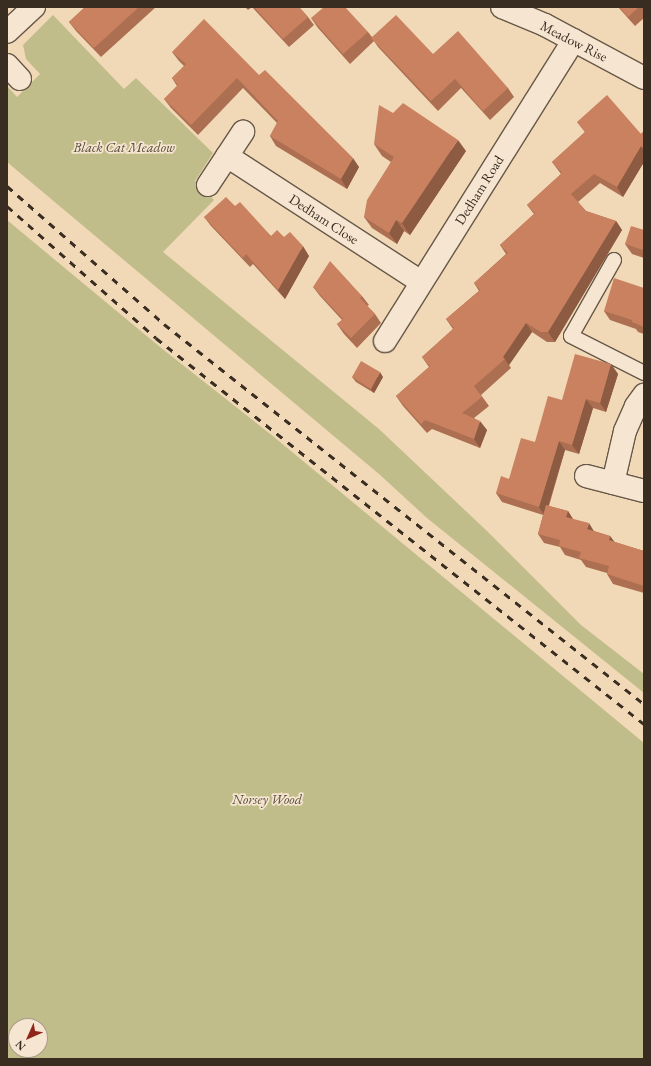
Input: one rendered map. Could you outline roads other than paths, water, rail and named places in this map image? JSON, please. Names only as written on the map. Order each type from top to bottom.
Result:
[{"type":"street","points":[[7,32],[34,7]]},
{"type":"street","name":"Meadow Rise","points":[[502,7],[545,25],[644,78]]},
{"type":"street","name":"Dedham Road","points":[[385,341],[420,282],[574,40]]},
{"type":"street","points":[[208,185],[242,132]]},
{"type":"street","name":"Dedham Close","points":[[227,156],[420,282]]},
{"type":"street","points":[[613,483],[625,431],[636,406],[644,395]]},
{"type":"street","points":[[586,476],[644,491]]},
{"type":"lane","points":[[614,260],[571,336],[644,373]]},
{"type":"railway","points":[[7,186],[164,324],[644,704]]},
{"type":"railway","points":[[7,206],[156,338],[644,724]]},
{"type":"park label","name":"Black Cat Meadow","points":[[124,147]]},
{"type":"park label","name":"Norsey Wood","points":[[267,799]]}]
